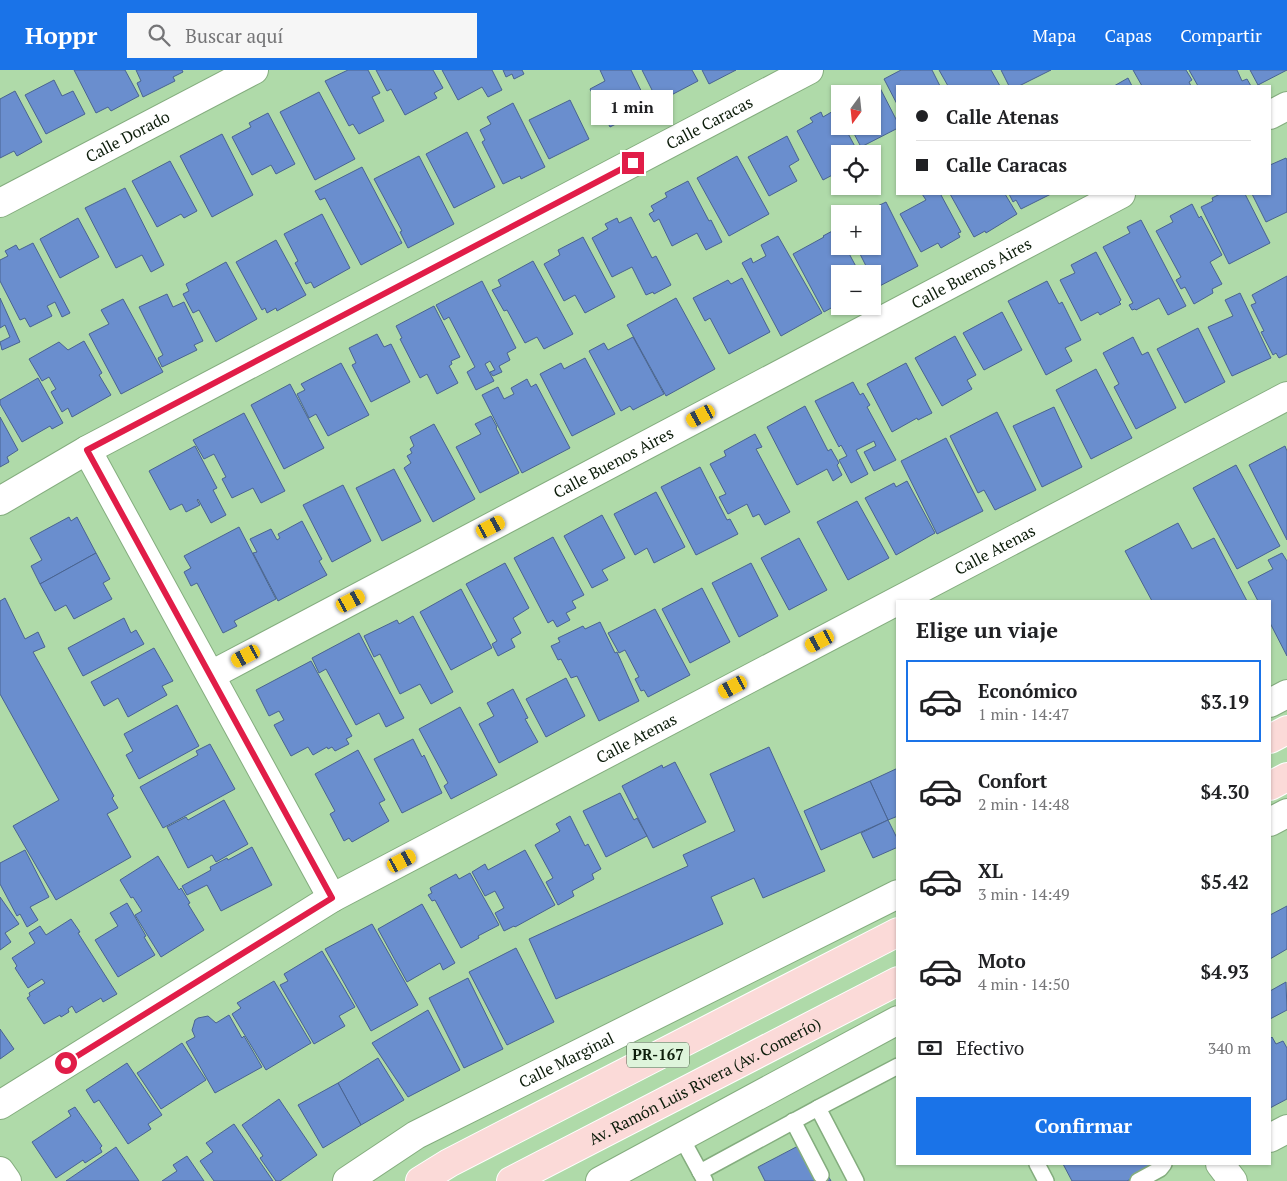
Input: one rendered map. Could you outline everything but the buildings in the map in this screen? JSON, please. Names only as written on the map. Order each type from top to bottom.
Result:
[{"type":"main road","points":[[1271,738],[1287,730]]},
{"type":"main road","points":[[1271,785],[1287,777]]},
{"type":"main road","name":"PR-167","points":[[420,1181],[448,1163],[896,933]]},
{"type":"main road","name":"Av. Ramón Luis Rivera (Av. Comerío)","points":[[511,1181],[896,982]]},
{"type":"street","name":"Calle Dorado","points":[[0,203],[254,70]]},
{"type":"street","name":"Calle Caracas","points":[[0,501],[87,450],[809,70]]},
{"type":"street","points":[[1271,114],[1287,106]]},
{"type":"street","name":"Calle Buenos Aires","points":[[211,675],[1119,195]]},
{"type":"street","name":"Calle Atenas","points":[[921,595],[1287,396]]},
{"type":"street","points":[[87,450],[332,898]]},
{"type":"street","name":"Calle Atenas","points":[[0,1105],[332,898],[896,608]]},
{"type":"street","points":[[1271,702],[1287,694]]},
{"type":"street","points":[[1271,821],[1287,813]]},
{"type":"street","name":"Calle Marginal","points":[[347,1181],[416,1134],[896,895]]},
{"type":"street","points":[[600,1181],[896,1021]]},
{"type":"street","points":[[1271,1137],[1287,1129]]},
{"type":"street","points":[[1221,1165],[1233,1181]]},
{"type":"street","points":[[0,1171],[7,1181]]},
{"type":"lane","points":[[681,1138],[702,1176],[793,1121],[896,1067]]},
{"type":"lane","points":[[818,1108],[856,1181]]},
{"type":"lane","points":[[793,1121],[821,1175]]},
{"type":"lane","points":[[1038,1165],[1046,1181]]},
{"type":"lane","points":[[1138,1181],[1160,1169],[1163,1165]]},
{"type":"route","points":[[66,1063],[332,898],[87,450],[633,163]]}]
